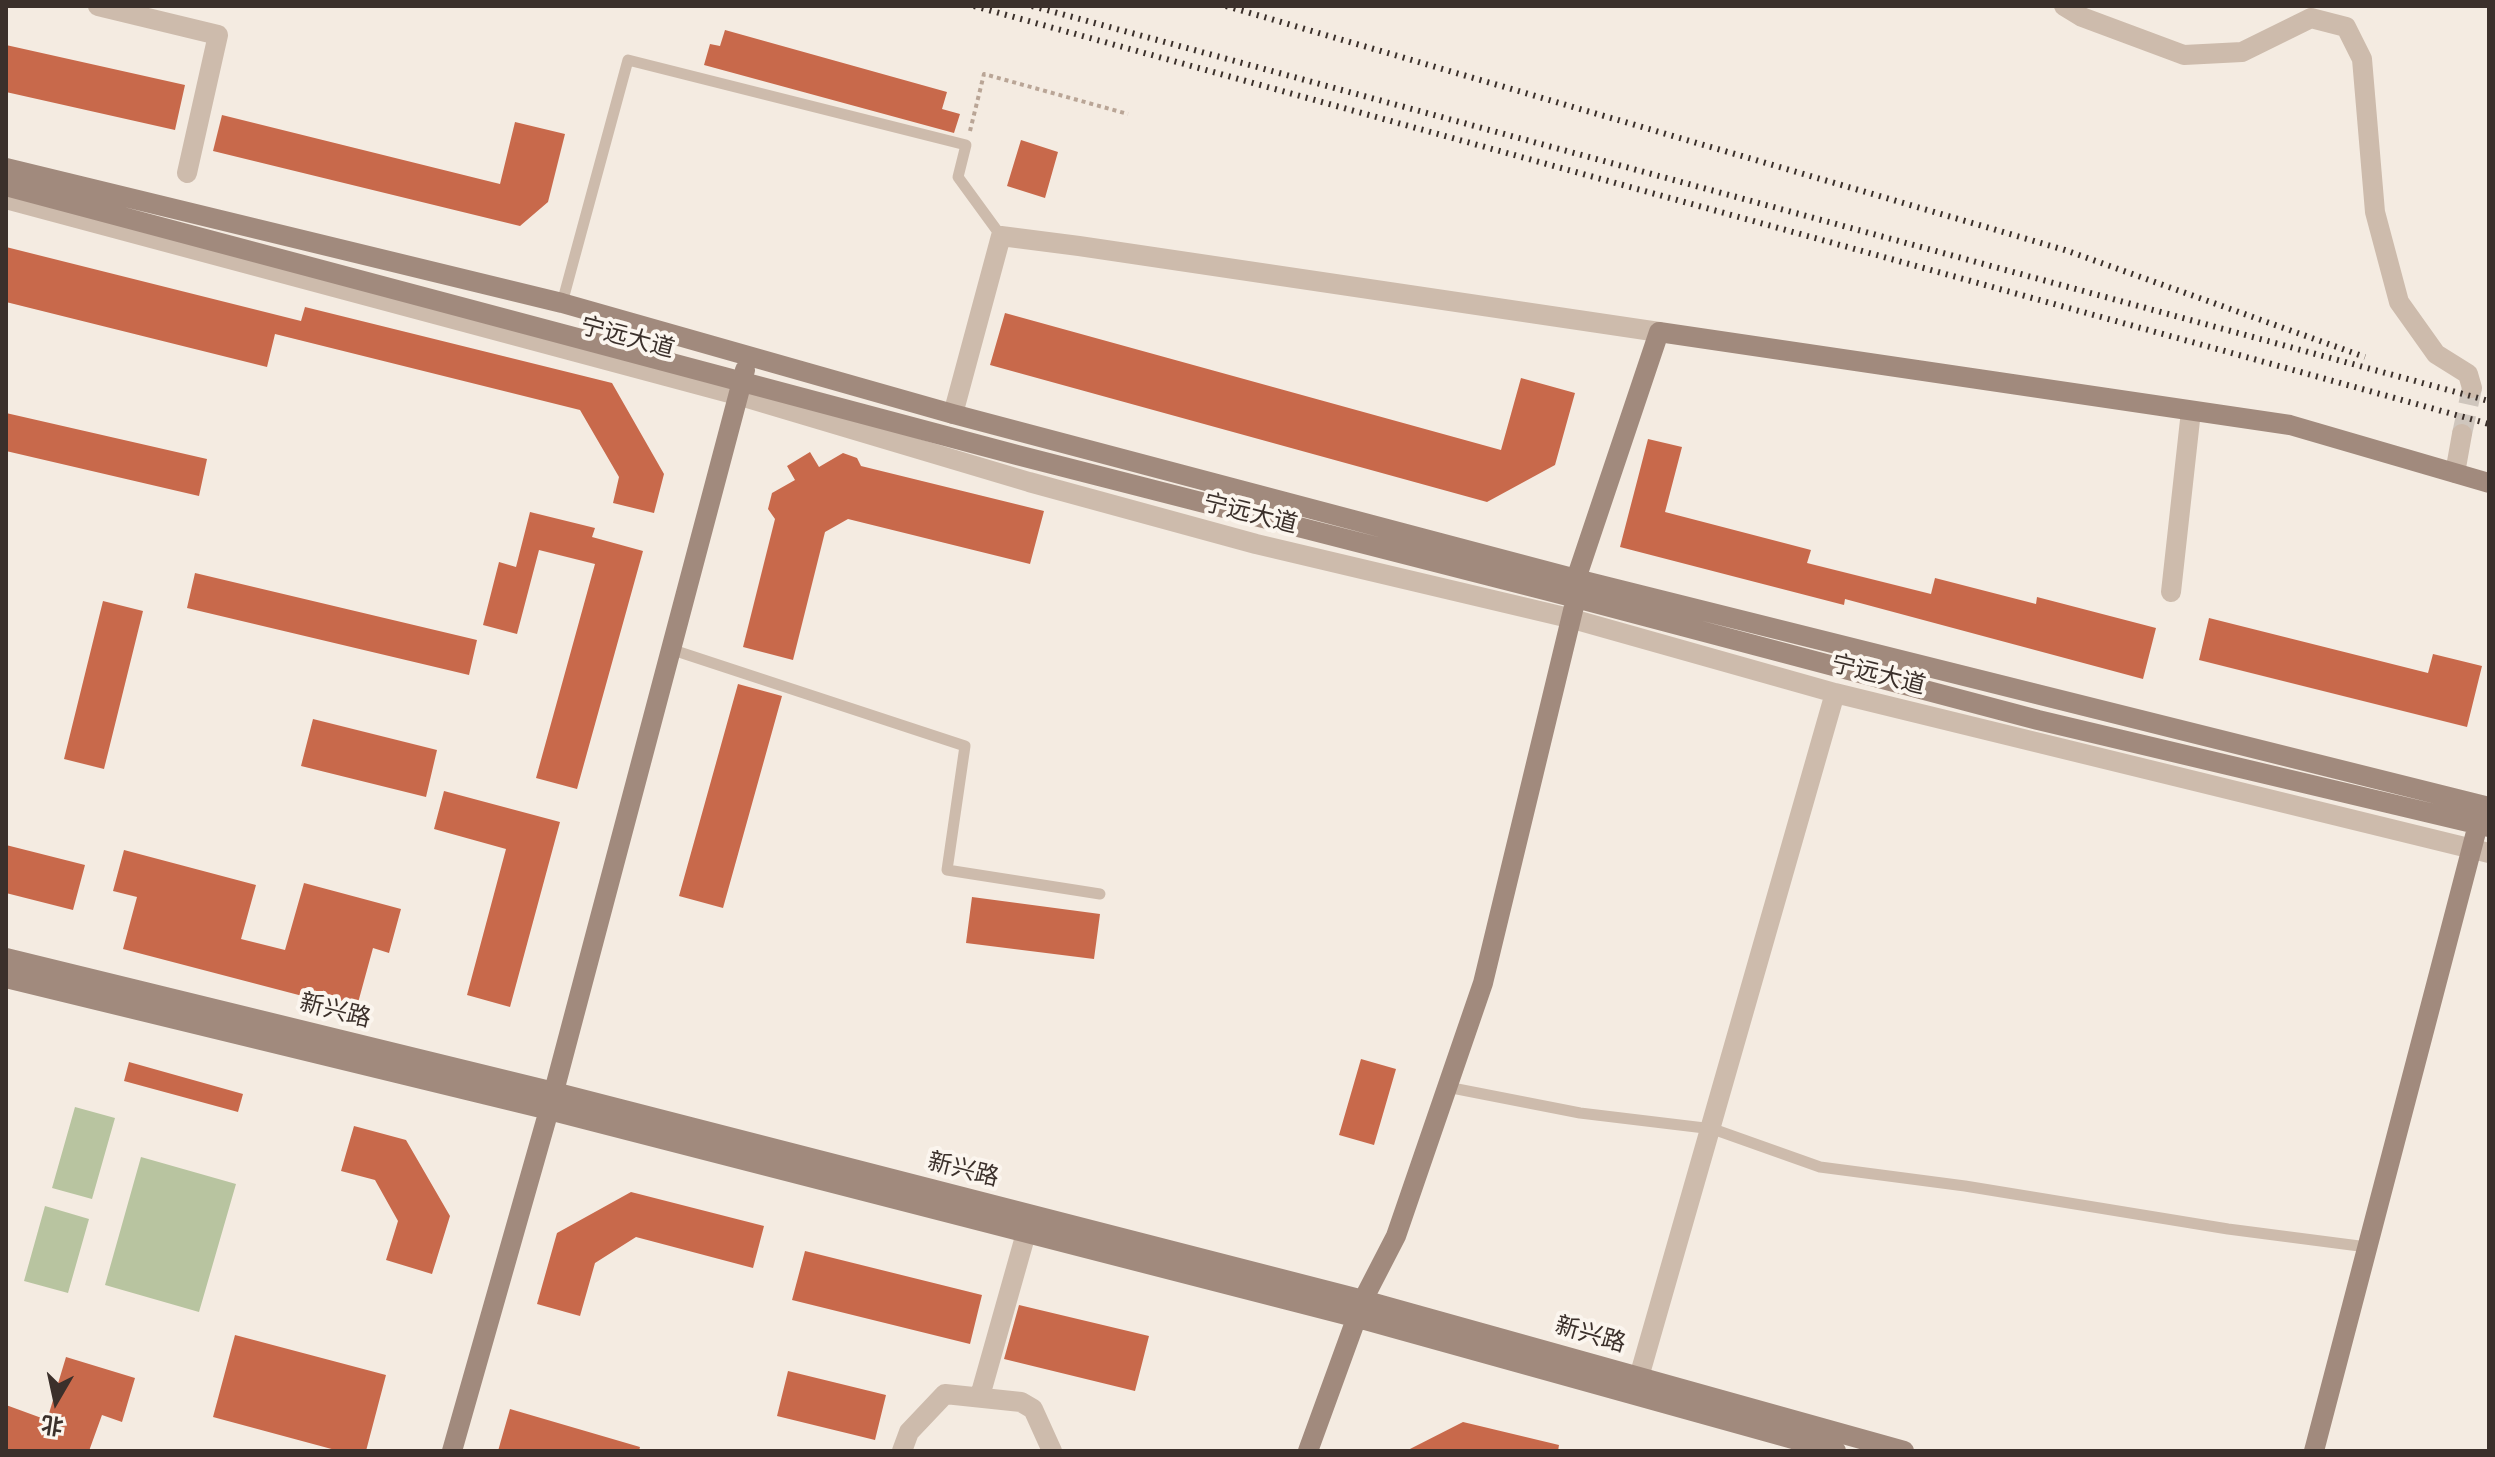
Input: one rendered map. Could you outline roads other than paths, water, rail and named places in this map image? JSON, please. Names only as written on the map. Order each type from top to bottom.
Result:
[{"type":"main road","name":"宁远大道","points":[[6,168],[562,303],[2038,720],[2485,816]]},
{"type":"main road","name":"宁远大道","points":[[6,186],[740,388],[1576,588]]},
{"type":"main road","points":[[1308,1451],[1361,1309],[1396,1236],[1483,983],[1576,588],[1659,332],[2290,425],[2489,483]]},
{"type":"main road","points":[[452,1451],[552,1101],[749,356]]},
{"type":"main road","points":[[2314,1451],[2367,1247],[2480,851],[2485,816]]},
{"type":"main road","name":"新兴路","points":[[6,958],[1029,1224],[1639,1377],[1904,1451]]},
{"type":"main road","name":"新兴路","points":[[6,978],[552,1101]]},
{"type":"main road","name":"新兴路","points":[[1361,1309],[1836,1451]]},
{"type":"street","points":[[98,6],[218,35],[187,173]]},
{"type":"street","points":[[2064,6],[2082,17],[2184,55],[2242,52],[2311,18],[2346,27],[2362,59],[2375,212],[2399,302],[2436,354],[2468,374],[2472,388]]},
{"type":"street","name":"宁远大道","points":[[6,199],[740,388],[1015,478],[1241,540],[1569,618],[1835,693],[2480,851]]},
{"type":"street","points":[[953,414],[1001,236],[1659,332]]},
{"type":"street","points":[[2171,592],[2191,411]]},
{"type":"street","points":[[2455,473],[2462,434]]},
{"type":"street","points":[[1639,1377],[1713,1129],[1835,693]]},
{"type":"street","points":[[980,1396],[1029,1224]]},
{"type":"street","points":[[902,1451],[909,1432],[945,1394],[1021,1402],[1033,1409],[1052,1451]]},
{"type":"lane","points":[[562,303],[628,60],[966,145],[958,177],[1001,236]]},
{"type":"lane","points":[[670,649],[965,746],[947,870],[1100,894]]},
{"type":"lane","points":[[1447,1087],[1580,1113],[1713,1129],[1820,1167],[2367,1247]]},
{"type":"tunnel","points":[[2462,434],[2472,388]]},
{"type":"railway","points":[[974,6],[2489,424]]},
{"type":"railway","points":[[1032,6],[2489,401]]},
{"type":"railway","points":[[1226,6],[2065,250],[2365,357]]}]
